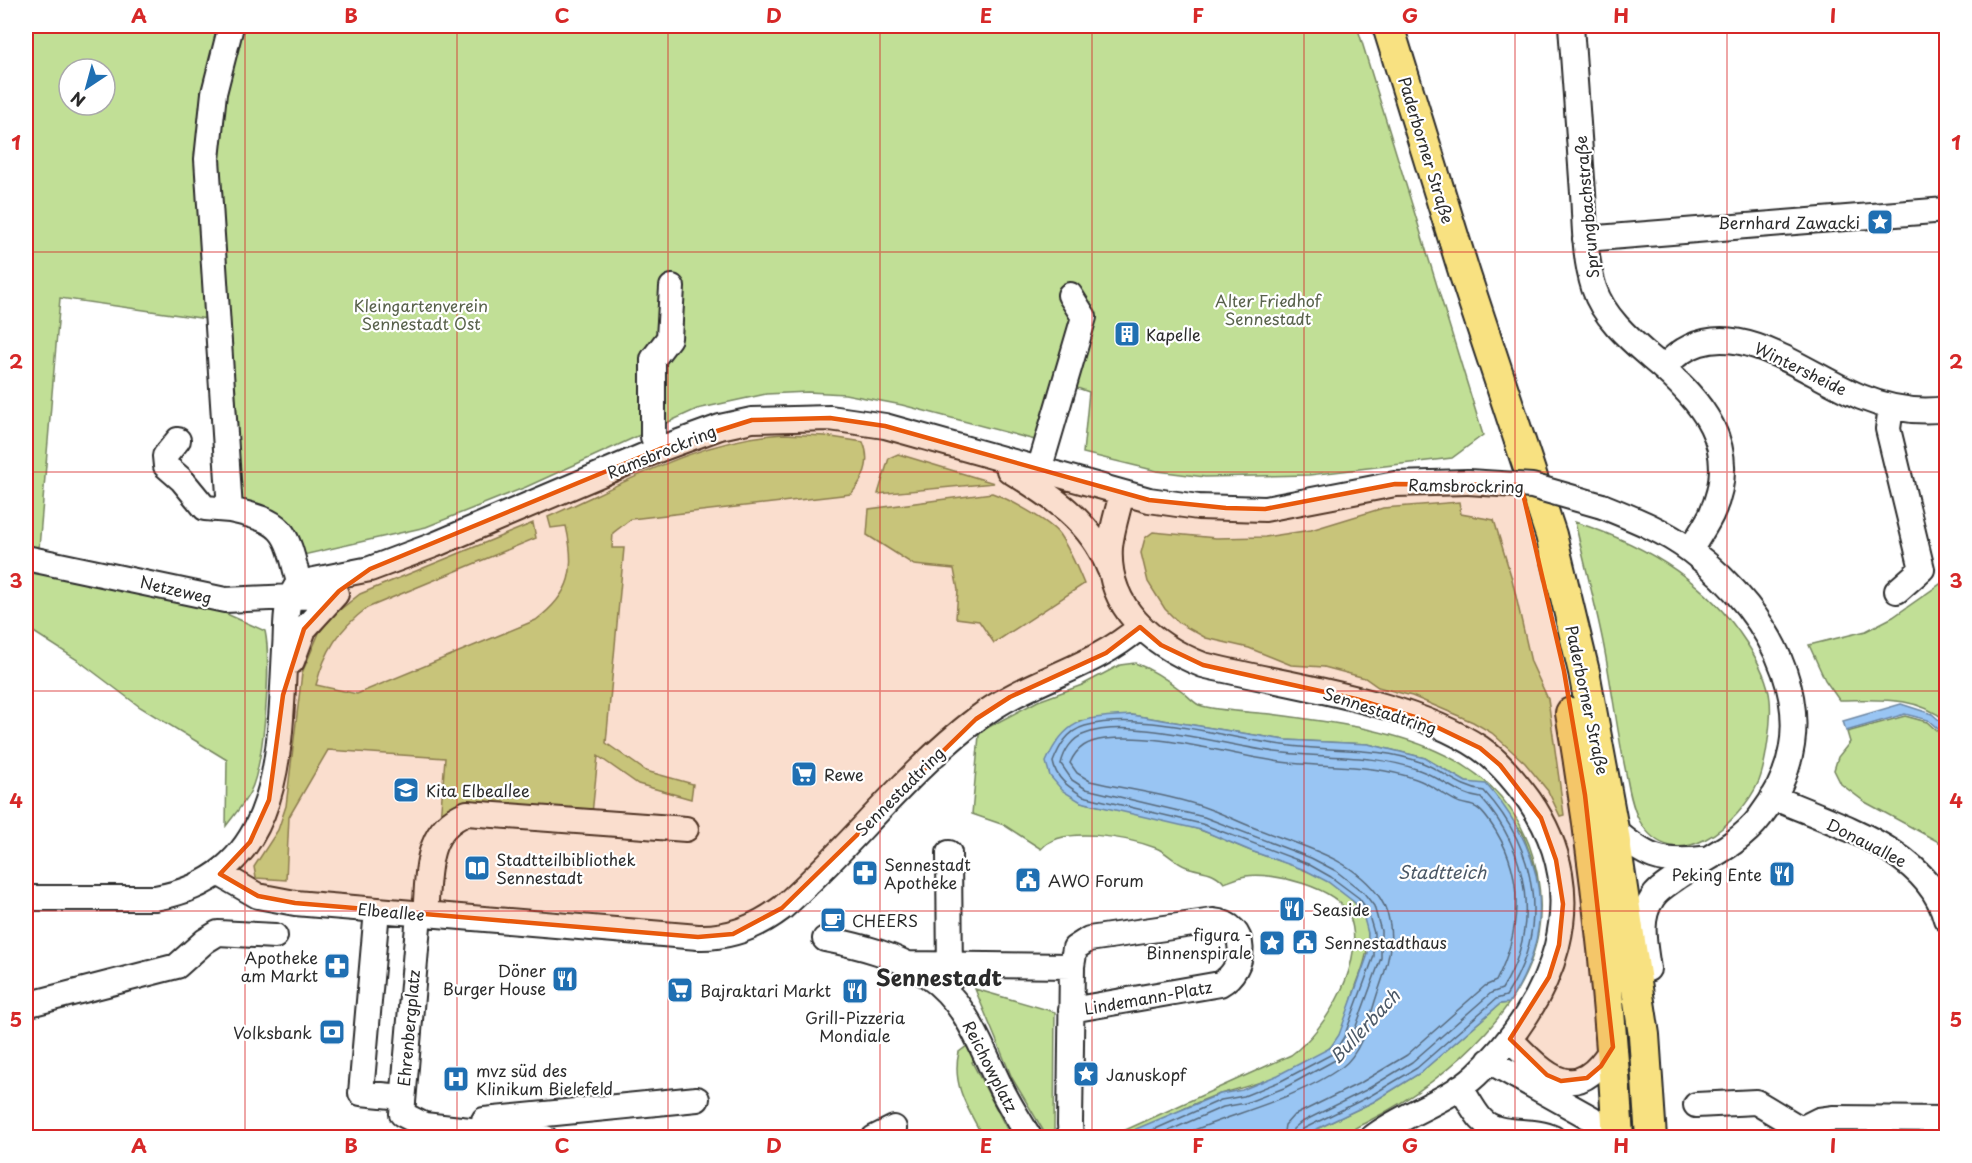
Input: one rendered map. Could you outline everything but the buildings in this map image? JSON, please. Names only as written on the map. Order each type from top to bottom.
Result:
[{"type":"main road","name":"Paderborner Straße","points":[[1388,26],[1465,275],[1551,535],[1584,672],[1614,830],[1644,1035],[1651,1137]]},
{"type":"main road","name":"Paderborner Straße","points":[[1465,275],[1532,527],[1564,671],[1585,795],[1613,1047],[1617,1137]]},
{"type":"street","points":[[230,510],[207,159],[214,93],[231,26]]},
{"type":"street","name":"Sprungbachstraße","points":[[1571,26],[1586,239],[1592,281],[1599,301],[1625,335],[1663,368],[1705,412],[1722,454],[1715,506],[1690,550]]},
{"type":"street","points":[[1586,239],[1947,210]]},
{"type":"street","points":[[660,449],[653,437],[653,359],[669,338],[672,287]]},
{"type":"street","points":[[1039,470],[1091,315],[1070,295]]},
{"type":"street","name":"Wintersheide","points":[[1663,368],[1686,346],[1700,342],[1738,341],[1766,349],[1836,386],[1891,407],[1918,410],[1947,409]]},
{"type":"street","points":[[1891,407],[1888,429],[1923,569],[1897,591]]},
{"type":"street","name":"Ramsbrockring","points":[[219,874],[250,842],[269,800],[294,591],[370,568],[434,545],[660,449],[720,427],[752,420],[785,418],[830,418],[885,426],[1122,493],[1198,507],[1265,509],[1395,484],[1468,482],[1532,486],[1602,506],[1646,524],[1690,550],[1745,601],[1769,636],[1787,675],[1792,704],[1791,744],[1784,772],[1773,797],[1760,818],[1739,838],[1653,896],[1644,911],[1650,989],[1644,1035]]},
{"type":"street","points":[[178,440],[165,456],[166,466],[182,480],[205,508],[230,510],[265,518],[279,528],[290,547],[294,591]]},
{"type":"street","name":"Ramsbrockring","points":[[965,449],[1010,471],[1063,507],[1080,522],[1097,545],[1114,581]]},
{"type":"street","name":"Sennestadtring","points":[[1122,493],[1110,548],[1114,581],[1123,604],[1140,627],[1161,645],[1203,665],[1336,694],[1418,718],[1479,748],[1500,765],[1541,818],[1556,860],[1563,904],[1559,945],[1549,977],[1534,1007],[1510,1039],[1489,1061],[1460,1087],[1439,1112],[1396,1137]]},
{"type":"street","name":"Netzeweg","points":[[26,558],[225,600],[294,591],[315,596],[326,603]]},
{"type":"street","name":"Ramsbrockring","points":[[283,695],[304,629],[326,603],[352,580],[370,568]]},
{"type":"street","name":"Sennestadtring","points":[[765,920],[788,902],[936,754],[976,719],[1010,697],[1106,653],[1140,627]]},
{"type":"street","name":"Donauallee","points":[[1773,797],[1855,833],[1910,862],[1930,882],[1945,908]]},
{"type":"street","name":"Ehrenbergplatz","points":[[377,910],[361,1093],[402,1097],[422,914],[432,848],[447,825],[468,813],[686,829]]},
{"type":"street","name":"Ramsbrockring","points":[[1614,830],[1634,847],[1654,858],[1680,861],[1705,859]]},
{"type":"street","points":[[949,854],[950,996]]},
{"type":"street","points":[[26,898],[155,897],[186,890],[219,874]]},
{"type":"street","name":"Elbeallee","points":[[219,874],[258,896],[277,901],[422,914],[710,938],[742,931],[765,920]]},
{"type":"street","name":"Lindemann-Platz","points":[[1071,1010],[1220,984],[1235,972],[1241,958],[1242,945],[1236,933],[1228,926],[1219,921],[1207,921],[1089,939],[1075,948],[1072,966],[1071,1010],[1071,1137]]},
{"type":"street","points":[[26,1005],[177,966],[218,933],[275,936]]},
{"type":"street","name":"Reichowplatz","points":[[825,939],[868,948],[907,964],[927,976],[950,996],[977,1038],[1003,1091],[1030,1137]]},
{"type":"street","name":"Reichowplatz","points":[[907,964],[1072,966]]},
{"type":"street","points":[[1510,1039],[1534,1065],[1547,1075],[1561,1081],[1587,1078],[1601,1066],[1613,1047]]},
{"type":"street","points":[[1489,1061],[1590,1118],[1617,1137]]},
{"type":"street","points":[[1460,1087],[1481,1120],[1503,1134],[1542,1132],[1553,1137]]},
{"type":"street","name":"Sennestadtring","points":[[1372,1137],[1460,1087]]},
{"type":"street","points":[[402,1097],[402,1114],[411,1121],[424,1125],[545,1137]]},
{"type":"street","points":[[471,1129],[482,1120],[696,1099]]},
{"type":"street","points":[[1696,1105],[1756,1102],[1801,1129],[1819,1120],[1834,1118],[1947,1119]]},
{"type":"highlighted area","points":[[830,418],[885,426],[1149,500],[1226,508],[1265,509],[1395,484],[1521,485],[1564,671],[1585,795],[1613,1047],[1601,1066],[1587,1078],[1561,1081],[1547,1075],[1510,1039],[1549,977],[1559,945],[1563,904],[1556,860],[1541,818],[1500,765],[1480,748],[1418,718],[1356,699],[1203,665],[1161,645],[1140,627],[1106,653],[1010,697],[976,719],[782,908],[733,934],[698,937],[295,903],[258,896],[220,874],[250,842],[269,800],[283,695],[304,629],[339,591],[370,569],[660,449],[752,420]]},
{"type":"green space","points":[[26,26],[1357,26],[1483,435],[1452,458],[1309,475],[1205,477],[1157,471],[1083,453],[1089,392],[1060,382],[1039,441],[902,405],[845,394],[808,392],[766,394],[697,409],[526,487],[426,527],[299,556],[233,503],[221,321],[60,298],[39,548],[26,546]]},
{"type":"green space","points":[[784,434],[825,436],[863,442],[867,463],[860,482],[851,494],[631,519],[613,533],[612,548],[624,548],[606,743],[646,771],[693,784],[691,799],[638,784],[598,756],[592,814],[440,821],[445,758],[328,750],[289,817],[286,880],[256,878],[254,867],[278,830],[286,806],[302,673],[319,633],[332,616],[360,594],[533,523],[536,538],[367,608],[348,624],[329,651],[316,685],[357,694],[536,620],[548,610],[564,590],[571,555],[566,526],[551,528],[548,517],[692,453],[722,444]]},
{"type":"green space","points":[[898,454],[994,483],[878,494],[889,458]]},
{"type":"green space","points":[[992,493],[1028,511],[1054,529],[1067,546],[1084,584],[994,643],[979,621],[956,618],[958,590],[954,569],[914,565],[867,535],[869,509]]},
{"type":"green space","points":[[1459,502],[1461,514],[1494,520],[1512,579],[1531,662],[1548,699],[1564,815],[1560,816],[1548,791],[1525,763],[1492,733],[1473,722],[1412,696],[1378,687],[1365,678],[1324,667],[1291,665],[1249,648],[1206,638],[1179,623],[1165,609],[1148,582],[1141,553],[1145,538],[1153,532],[1216,538],[1265,537],[1311,530],[1383,508]]},
{"type":"green space","points":[[1575,522],[1649,553],[1693,583],[1730,620],[1758,662],[1770,700],[1770,718],[1762,773],[1750,798],[1737,814],[1705,840],[1687,846],[1670,846],[1653,838],[1636,813],[1631,799],[1618,733],[1600,627]]},
{"type":"green space","points":[[26,566],[220,611],[265,631],[268,665],[267,688],[259,760],[250,792],[226,826],[227,760],[140,707],[79,661],[26,627]]},
{"type":"green space","points":[[1946,580],[1946,721],[1922,707],[1909,703],[1882,700],[1839,700],[1825,680],[1809,645],[1866,631],[1893,617]]},
{"type":"green space","points":[[1135,663],[1159,675],[1197,704],[1206,707],[1355,727],[1396,736],[1435,750],[1470,770],[1500,796],[1523,830],[1537,873],[1540,896],[1540,917],[1537,938],[1532,958],[1510,1002],[1536,941],[1539,889],[1534,865],[1522,832],[1477,784],[1466,782],[1425,758],[1368,744],[1285,740],[1132,715],[1079,721],[1081,802],[1186,825],[1312,873],[1326,880],[1351,899],[1365,919],[1368,937],[1363,965],[1346,1018],[1339,1036],[1328,1049],[1304,1065],[1262,1082],[1206,1099],[1140,1128],[1126,1137],[1090,1137],[1121,1132],[1291,1055],[1305,1043],[1330,1011],[1341,992],[1353,952],[1353,933],[1349,915],[1342,905],[1318,889],[1287,879],[1258,875],[1224,883],[1212,874],[1183,865],[1156,848],[1113,837],[1079,835],[1064,837],[1051,841],[1041,849],[1004,825],[972,814],[979,735],[983,730],[1038,701],[1082,685],[1120,665]]},
{"type":"green space","points":[[1905,716],[1927,722],[1946,739],[1946,846],[1865,802],[1841,784],[1834,770],[1838,757],[1850,742],[1847,732]]},
{"type":"green space","points":[[975,989],[1055,1012],[1054,1137],[1047,1137],[1012,1078]]},
{"type":"green space","points":[[1509,1003],[1487,1031],[1460,1058],[1430,1083],[1399,1104],[1337,1137],[1300,1137],[1373,1102],[1420,1073],[1500,1004]]},
{"type":"green space","points":[[971,1043],[978,1059],[972,1062],[1011,1137],[983,1137],[962,1096],[957,1075],[959,1052]]},
{"type":"water","points":[[1901,704],[1932,714],[1946,726],[1946,736],[1928,720],[1905,714],[1846,731],[1843,721]]},
{"type":"water","name":"Stadtteich","points":[[1132,715],[1285,740],[1368,744],[1425,758],[1466,782],[1486,784],[1506,809],[1522,836],[1532,862],[1538,889],[1539,917],[1535,945],[1525,974],[1509,1003],[1500,1004],[1420,1073],[1373,1102],[1300,1137],[1126,1137],[1136,1129],[1220,1094],[1242,1090],[1278,1075],[1330,1048],[1339,1035],[1368,954],[1368,933],[1362,911],[1328,882],[1305,870],[1201,830],[1081,802],[1063,791],[1050,776],[1046,762],[1062,736],[1070,728],[1090,719]]},
{"type":"place","name":"Bernhard Zawacki","points":[[1880,222]]},
{"type":"place","name":"Kapelle","points":[[1127,334]]},
{"type":"place","name":"Rewe","points":[[804,774]]},
{"type":"place","name":"Kita Elbeallee","points":[[406,790]]},
{"type":"place","name":"Stadtteilbibliothek Sennestadt","points":[[477,868]]},
{"type":"place","name":"Sennestadt Apotheke","points":[[865,873]]},
{"type":"place","name":"Peking Ente","points":[[1782,874]]},
{"type":"place","name":"AWO Forum","points":[[1028,880]]},
{"type":"place","name":"Seaside","points":[[1292,909]]},
{"type":"place","name":"CHEERS","points":[[833,920]]},
{"type":"place","name":"Sennestadthaus","points":[[1305,942]]},
{"type":"place","name":"figura - Binnenspirale","points":[[1272,943]]},
{"type":"place","name":"Apotheke am Markt","points":[[337,966]]},
{"type":"place","name":"Döner Burger House","points":[[565,979]]},
{"type":"place","name":"Bajraktari Markt","points":[[680,990]]},
{"type":"place","name":"Grill-Pizzeria Mondiale","points":[[855,991]]},
{"type":"place","name":"Volksbank","points":[[332,1032]]},
{"type":"place","name":"Januskopf","points":[[1086,1074]]},
{"type":"place","name":"mvz süd des Klinikum Bielefeld","points":[[456,1079]]},
{"type":"district","name":"Sennestadt","points":[[939,976]]},
{"type":"park label","name":"Alter Friedhof Sennestadt","points":[[1268,309]]},
{"type":"park label","name":"Kleingartenverein Sennestadt Ost","points":[[421,314]]},
{"type":"water label","name":"Bullerbach","points":[[1364,1026]]}]
